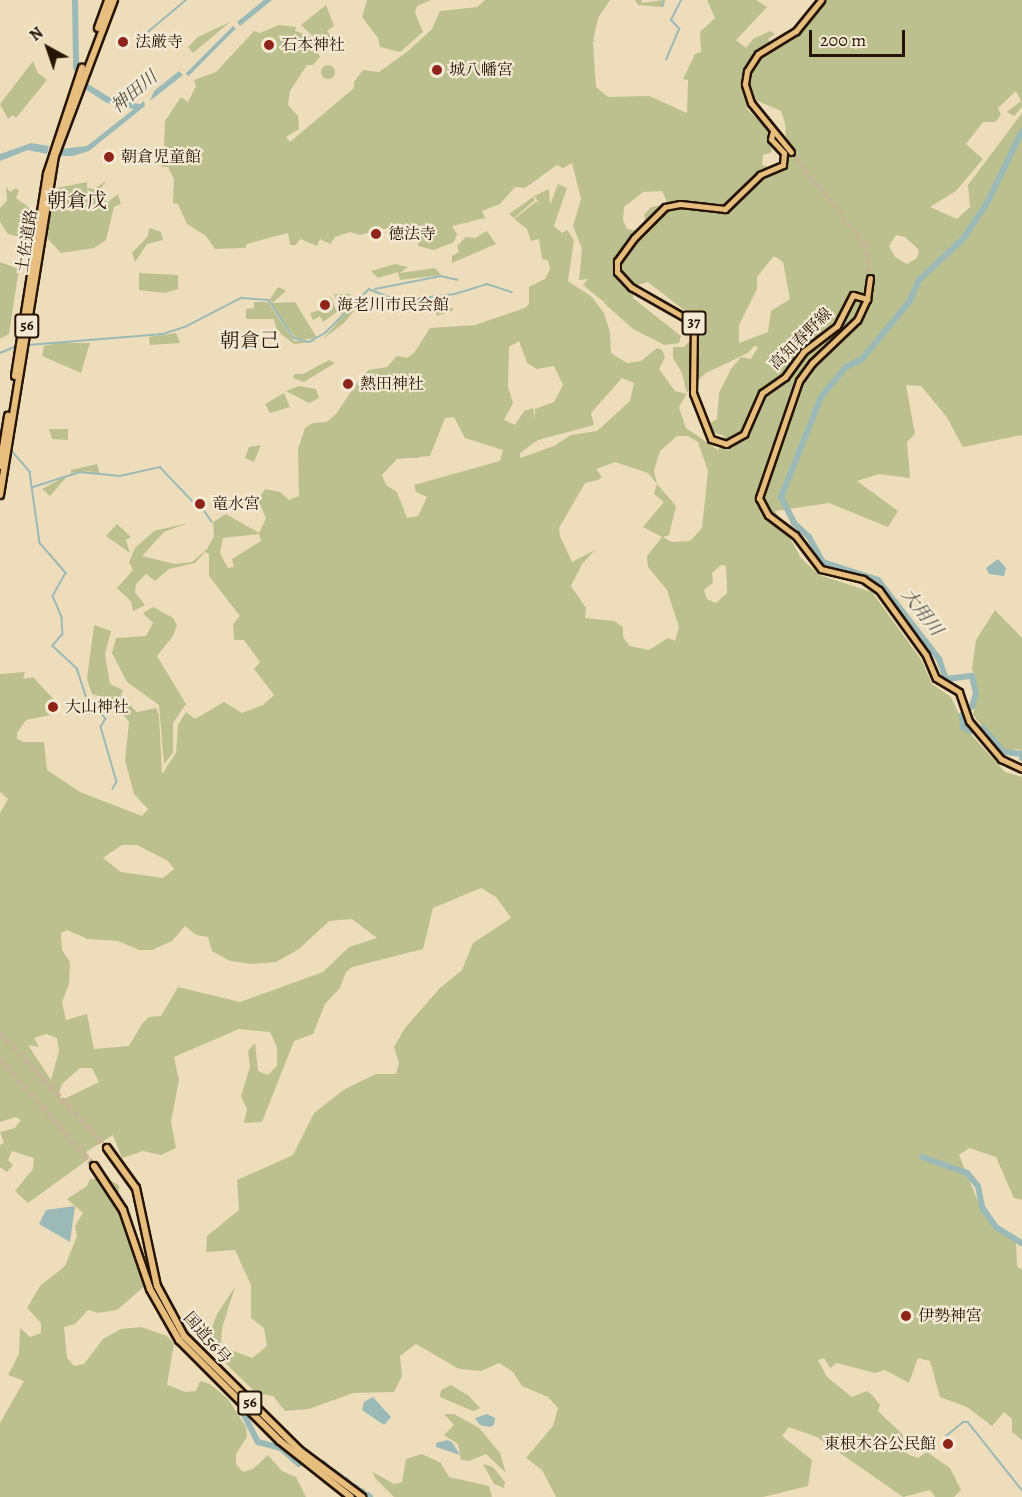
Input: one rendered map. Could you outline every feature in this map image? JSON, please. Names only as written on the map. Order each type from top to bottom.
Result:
[{"type":"highway","name":"土佐道路","points":[[0,466],[53,156],[108,0]]},
{"type":"highway","name":"土佐道路","points":[[84,69],[114,0]]},
{"type":"highway","name":"土佐道路","points":[[0,495],[53,156]]},
{"type":"highway","name":"国道56号","points":[[107,1148],[124,1168],[138,1193],[157,1286],[184,1336],[299,1450],[362,1497]]},
{"type":"highway","name":"国道56号","points":[[94,1166],[123,1210],[150,1289],[179,1340],[280,1441],[351,1497]]},
{"type":"main road","name":"高知春野線","points":[[791,152],[748,98],[747,71],[758,54],[796,31],[821,0]]},
{"type":"main road","name":"高知春野線","points":[[773,130],[771,139],[784,153],[783,165],[760,175],[725,209],[680,204],[665,207],[634,238],[617,261],[617,272],[631,287],[694,323],[693,393],[711,439],[726,444],[744,434],[762,393],[785,377],[803,352],[837,326],[853,295],[867,299]]},
{"type":"main road","name":"高知春野線","points":[[870,278],[867,299],[852,327],[812,363],[799,381],[759,498],[768,515],[795,535],[821,569],[863,579],[879,590],[926,656],[936,678],[959,692],[965,712],[1001,759],[1022,769]]},
{"type":"green space","points":[[367,0],[431,0],[417,6],[415,13],[423,32],[400,52],[380,47],[378,38],[362,17]]},
{"type":"green space","points":[[485,0],[610,0],[598,18],[593,42],[596,87],[608,97],[649,96],[687,113],[688,80],[683,79],[695,54],[701,52],[700,32],[715,18],[707,0],[756,0],[767,7],[736,40],[746,48],[753,39],[770,31],[775,34],[768,39],[774,49],[799,33],[825,0],[1022,0],[1022,107],[1014,116],[1007,112],[1021,101],[1016,91],[998,108],[1001,115],[995,122],[983,122],[966,144],[983,159],[956,191],[930,207],[957,219],[970,207],[968,185],[1022,113],[1022,435],[963,447],[946,416],[921,386],[906,385],[915,434],[907,442],[910,478],[879,474],[857,481],[898,511],[888,527],[829,503],[775,511],[801,558],[819,575],[872,592],[922,661],[932,684],[951,697],[966,729],[1005,772],[1022,777],[1022,1200],[1014,1198],[996,1157],[969,1148],[959,1155],[979,1204],[988,1218],[1016,1241],[1017,1266],[1022,1270],[1022,1440],[1012,1432],[1012,1419],[1004,1412],[992,1426],[967,1407],[940,1397],[930,1361],[918,1358],[909,1383],[885,1370],[875,1373],[837,1363],[830,1368],[824,1358],[818,1360],[827,1377],[852,1397],[867,1391],[873,1396],[880,1405],[878,1411],[902,1434],[907,1454],[918,1458],[927,1452],[950,1468],[961,1490],[954,1497],[935,1497],[930,1490],[903,1497],[817,1437],[789,1427],[782,1436],[812,1460],[808,1486],[763,1497],[556,1497],[542,1470],[526,1458],[553,1426],[558,1408],[548,1397],[522,1386],[513,1372],[499,1363],[481,1371],[459,1369],[416,1344],[400,1356],[402,1376],[394,1392],[353,1393],[309,1409],[285,1411],[273,1396],[256,1393],[215,1353],[208,1338],[217,1314],[235,1287],[222,1328],[221,1346],[252,1358],[267,1346],[264,1328],[251,1318],[251,1285],[235,1250],[206,1252],[207,1236],[239,1210],[237,1180],[293,1155],[314,1113],[345,1089],[376,1074],[396,1074],[399,1063],[394,1047],[405,1028],[440,988],[462,970],[473,943],[511,918],[496,897],[481,888],[433,908],[423,949],[352,967],[346,972],[340,988],[325,1004],[313,1034],[294,1041],[262,1122],[244,1123],[247,1109],[241,1096],[250,1067],[248,1051],[255,1043],[258,1071],[268,1075],[277,1066],[277,1047],[270,1032],[239,1029],[174,1057],[179,1080],[171,1122],[176,1148],[161,1155],[143,1151],[122,1158],[113,1135],[81,1155],[90,1158],[28,1203],[15,1191],[33,1169],[34,1158],[12,1151],[8,1160],[13,1165],[7,1172],[0,1167],[0,1145],[4,1143],[0,1132],[15,1128],[21,1120],[16,1117],[0,1122],[0,813],[8,799],[0,792],[0,674],[25,672],[23,679],[33,677],[59,705],[56,714],[26,720],[17,733],[17,739],[24,742],[44,742],[47,770],[80,792],[142,816],[148,809],[134,794],[125,760],[129,722],[113,701],[92,694],[87,679],[94,625],[111,631],[105,654],[110,684],[123,690],[121,696],[137,712],[156,708],[159,715],[162,774],[176,753],[178,725],[186,712],[195,719],[224,702],[242,713],[263,705],[274,695],[254,669],[260,662],[244,640],[234,640],[233,624],[240,616],[209,576],[209,554],[205,552],[195,563],[169,569],[155,581],[146,574],[136,584],[135,592],[145,605],[133,611],[131,601],[117,588],[133,570],[129,562],[135,548],[154,531],[188,523],[164,532],[142,556],[175,564],[192,562],[207,549],[214,536],[213,522],[226,514],[259,533],[266,518],[258,500],[265,489],[280,492],[289,500],[299,496],[298,449],[305,428],[313,423],[327,422],[336,414],[361,377],[369,370],[387,367],[397,356],[407,358],[414,353],[430,328],[475,325],[525,308],[529,304],[529,287],[545,279],[550,269],[548,260],[542,259],[539,239],[531,241],[527,229],[514,219],[537,201],[541,205],[534,196],[549,189],[550,205],[558,184],[567,188],[554,226],[562,233],[567,230],[574,240],[568,281],[592,297],[604,313],[610,332],[611,353],[627,363],[641,361],[657,348],[662,350],[665,357],[659,369],[675,391],[686,394],[679,407],[686,428],[718,450],[724,436],[709,431],[707,425],[717,419],[719,393],[731,369],[741,357],[751,359],[758,347],[754,346],[748,353],[706,373],[691,386],[687,393],[682,373],[673,358],[673,347],[684,347],[697,333],[698,321],[648,282],[634,286],[633,298],[681,336],[679,343],[665,345],[633,329],[604,303],[609,298],[604,302],[583,285],[588,279],[579,280],[582,249],[573,226],[581,199],[572,163],[563,168],[557,165],[525,188],[515,187],[500,204],[482,211],[485,218],[452,226],[457,234],[454,242],[434,250],[418,246],[418,235],[410,231],[399,237],[391,227],[360,235],[350,232],[335,237],[330,244],[320,239],[317,246],[300,239],[296,245],[290,245],[288,233],[247,244],[245,248],[215,249],[206,236],[187,224],[178,204],[173,203],[174,179],[168,167],[162,167],[159,157],[174,159],[164,145],[165,121],[181,97],[188,102],[196,86],[194,80],[216,72],[254,31],[260,33],[279,25],[296,27],[295,31],[310,36],[320,57],[313,65],[307,65],[290,91],[288,105],[298,116],[299,129],[286,137],[290,142],[354,88],[354,82],[363,70],[379,72],[408,51],[432,29],[440,11],[477,7]],"holes":[[[758,101],[781,111],[785,123],[787,158],[770,167],[762,165],[763,155],[772,152],[769,131],[746,108]],[[662,191],[668,204],[651,207],[644,215],[647,226],[637,231],[627,229],[623,220],[624,207],[643,192]],[[896,235],[905,237],[919,250],[917,258],[907,264],[895,257],[889,246]],[[774,256],[783,262],[790,299],[771,311],[768,332],[739,343],[739,325],[757,289],[757,277]],[[519,341],[527,363],[537,369],[554,366],[563,385],[554,402],[535,409],[535,419],[533,408],[524,411],[515,425],[504,420],[513,403],[508,387],[509,347]],[[622,378],[634,383],[630,401],[597,431],[571,435],[554,446],[520,458],[520,453],[538,440],[594,425],[591,413]],[[454,417],[465,438],[503,450],[500,461],[414,485],[416,492],[427,497],[418,516],[407,518],[397,492],[386,485],[382,475],[397,459],[430,456],[445,418]],[[677,436],[688,436],[698,442],[708,471],[702,528],[690,541],[672,542],[663,537],[669,535],[676,506],[657,484],[654,471],[660,451]],[[615,462],[648,473],[657,484],[654,494],[664,502],[643,527],[662,537],[647,556],[648,567],[667,590],[679,627],[675,641],[668,638],[649,650],[630,646],[623,637],[623,627],[614,621],[585,618],[586,608],[571,586],[582,564],[595,550],[572,562],[560,536],[559,528],[585,483],[602,477],[596,469]],[[259,534],[261,541],[232,559],[234,567],[228,568],[220,553],[223,538]],[[721,565],[726,566],[727,593],[716,603],[707,599],[704,590],[713,583],[712,573]],[[122,845],[137,845],[168,861],[174,869],[163,878],[121,872],[103,858]],[[352,919],[377,938],[349,947],[323,972],[240,1002],[178,987],[161,1016],[149,1017],[129,1046],[94,1049],[87,1014],[66,1020],[62,1002],[69,984],[70,962],[62,950],[61,933],[67,930],[88,939],[118,941],[139,950],[152,950],[172,941],[185,926],[196,935],[208,937],[212,951],[230,961],[252,964],[276,962],[299,949],[329,921]],[[46,1034],[57,1038],[59,1051],[51,1080],[28,1045],[39,1047],[34,1038]],[[80,1068],[92,1068],[99,1082],[62,1100],[59,1093],[62,1084]]]},
{"type":"green space","points":[[635,0],[642,0],[641,3],[663,0],[662,7],[638,5]]},
{"type":"green space","points":[[326,5],[334,26],[327,31],[332,38],[320,43],[301,25]]},
{"type":"green space","points":[[230,22],[193,53],[188,47],[198,37]]},
{"type":"green space","points":[[33,61],[38,73],[47,80],[16,118],[13,115],[8,119],[0,104]]},
{"type":"green space","points":[[328,65],[333,67],[335,72],[333,77],[328,79],[323,77],[321,72],[323,67]]},
{"type":"green space","points":[[106,181],[99,191],[102,198],[108,202],[118,194],[121,204],[114,207],[106,240],[94,248],[61,253],[47,238],[51,189],[87,182],[87,188],[94,189]]},
{"type":"green space","points":[[6,187],[10,192],[16,188],[19,191],[16,198],[30,208],[32,215],[21,237],[8,234],[0,222],[0,208],[7,201]]},
{"type":"green space","points":[[533,197],[535,200],[514,218],[509,214]]},
{"type":"green space","points":[[149,228],[161,232],[163,240],[147,244],[135,262],[132,253],[148,236]]},
{"type":"green space","points":[[487,231],[496,244],[452,263],[452,256],[459,252],[457,246],[466,237],[475,238]]},
{"type":"green space","points":[[0,262],[19,269],[9,334],[0,339]]},
{"type":"green space","points":[[395,264],[408,267],[400,273],[435,268],[441,275],[400,280],[398,272],[378,278],[371,271]]},
{"type":"green space","points":[[139,273],[178,275],[178,289],[165,293],[139,290]]},
{"type":"green space","points":[[278,287],[286,291],[272,303],[270,299]]},
{"type":"green space","points":[[334,294],[351,294],[351,304],[341,314]]},
{"type":"green space","points":[[368,294],[344,323],[323,339],[351,307]]},
{"type":"green space","points":[[330,295],[337,312],[323,322],[320,316],[313,320],[310,313],[331,307]]},
{"type":"green space","points":[[254,302],[268,302],[294,341],[319,341],[294,344],[277,331],[274,319],[246,319],[246,309],[254,308]]},
{"type":"green space","points":[[295,302],[317,338],[298,340],[279,317],[272,303]]},
{"type":"green space","points":[[449,306],[454,310],[437,316],[435,308]]},
{"type":"green space","points":[[176,333],[180,343],[150,345],[149,337]]},
{"type":"green space","points":[[57,343],[90,343],[81,373],[42,356],[44,346]]},
{"type":"green space","points":[[329,360],[335,363],[304,382],[293,378],[294,374],[303,374]]},
{"type":"green space","points":[[299,386],[316,389],[319,398],[309,403],[286,391]]},
{"type":"green space","points":[[284,393],[290,407],[270,413],[265,404]]},
{"type":"green space","points":[[49,429],[68,429],[68,440],[52,439]]},
{"type":"green space","points":[[261,445],[254,462],[245,458],[249,447]]},
{"type":"green space","points":[[97,464],[100,475],[89,471],[71,473],[71,470]]},
{"type":"green space","points":[[68,475],[50,496],[42,489]]},
{"type":"green space","points":[[117,524],[131,537],[126,540],[130,553],[106,536]]},
{"type":"green space","points":[[153,607],[173,618],[177,625],[173,636],[157,656],[186,704],[173,723],[173,753],[164,764],[159,705],[127,682],[112,653],[116,638],[146,636],[153,623],[143,613]]},
{"type":"green space","points":[[995,610],[1022,638],[1022,764],[1020,749],[1002,751],[973,715],[978,690],[972,668],[976,640]]},
{"type":"green space","points":[[90,1179],[107,1179],[119,1185],[119,1206],[147,1284],[117,1310],[98,1313],[88,1310],[75,1324],[64,1327],[67,1358],[74,1366],[84,1364],[103,1339],[121,1329],[141,1327],[167,1336],[174,1344],[167,1385],[186,1392],[196,1391],[200,1381],[210,1384],[228,1399],[246,1427],[247,1437],[236,1454],[236,1464],[243,1472],[253,1469],[268,1455],[282,1471],[296,1477],[306,1497],[0,1497],[0,1423],[24,1381],[8,1375],[19,1354],[20,1328],[30,1337],[41,1333],[41,1323],[27,1308],[40,1286],[65,1266],[77,1236],[75,1226],[83,1213],[67,1199],[87,1186]]},
{"type":"green space","points":[[451,1385],[469,1396],[480,1408],[473,1411],[440,1397],[441,1390]]},
{"type":"green space","points":[[444,1414],[454,1414],[479,1428],[500,1453],[506,1473],[486,1454],[469,1461],[461,1460],[458,1444],[444,1435],[454,1425]]},
{"type":"green space","points":[[422,1454],[441,1463],[449,1477],[489,1486],[492,1497],[394,1497],[375,1478],[373,1472],[394,1484],[402,1482],[406,1459]]},
{"type":"green space","points":[[483,1464],[493,1467],[505,1482],[504,1488],[494,1484]]},
{"type":"water","points":[[264,0],[272,0],[240,26],[237,22]]},
{"type":"water","points":[[233,26],[236,29],[188,76],[186,73]]},
{"type":"water","points":[[179,71],[183,75],[150,101],[154,91]]},
{"type":"water","points":[[144,101],[145,106],[89,151],[73,156],[60,156],[61,149],[87,146]]},
{"type":"water","points":[[31,143],[49,146],[47,154],[28,150],[0,161],[0,154]]},
{"type":"water","points":[[998,559],[1006,568],[1004,576],[989,574],[986,568]]},
{"type":"water","points":[[75,1206],[70,1242],[39,1224],[46,1210]]},
{"type":"water","points":[[373,1397],[391,1417],[384,1425],[362,1410],[364,1402]]},
{"type":"water","points":[[487,1414],[495,1418],[494,1425],[490,1427],[480,1425],[475,1418]]},
{"type":"water","points":[[448,1440],[452,1442],[460,1455],[436,1447],[436,1443]]},
{"type":"waterway","name":"神田川","points":[[75,0],[76,67],[84,85],[108,100],[138,107]]},
{"type":"waterway","points":[[136,42],[186,0]]},
{"type":"waterway","points":[[663,6],[664,0]]},
{"type":"waterway","points":[[666,60],[679,29],[671,20],[681,0]]},
{"type":"waterway","name":"大用川","points":[[1022,131],[987,203],[963,239],[919,280],[909,302],[862,359],[846,367],[821,397],[781,497],[794,523],[809,537],[823,562],[878,580],[939,659],[946,679],[972,676],[976,694],[972,706],[962,715],[963,727],[971,731],[983,728],[1004,752],[1022,754],[1022,758]]},
{"type":"waterway","points":[[375,289],[441,276],[458,280]]},
{"type":"waterway","points":[[28,345],[163,334],[187,326],[241,298],[269,300],[294,338],[309,342],[325,333],[369,289],[398,301],[455,294],[487,284],[512,292]]},
{"type":"waterway","points":[[0,353],[15,347]]},
{"type":"waterway","points":[[12,451],[30,472],[40,543],[66,573],[53,596],[62,617],[63,634],[53,646],[77,668],[86,696],[106,719],[101,727],[117,782],[113,789]]},
{"type":"waterway","points":[[33,487],[80,472],[120,476],[160,467],[200,509]]},
{"type":"waterway","points":[[204,510],[212,522]]},
{"type":"waterway","points":[[922,1157],[967,1173],[978,1186],[982,1207],[996,1227],[1022,1243]]},
{"type":"waterway","points":[[242,1411],[258,1442],[281,1448],[299,1464]]},
{"type":"waterway","points":[[946,1436],[963,1422],[968,1422],[1022,1490]]},
{"type":"waterway","points":[[323,1463],[326,1466]]},
{"type":"waterway","points":[[331,1470],[341,1477]]},
{"type":"waterway","points":[[346,1480],[349,1483]]},
{"type":"waterway","points":[[353,1486],[357,1488]]},
{"type":"tunnel","points":[[791,152],[865,244],[870,278]]},
{"type":"tunnel","points":[[0,1033],[107,1148]]},
{"type":"tunnel","points":[[0,1059],[94,1166]]},
{"type":"place","name":"法厳寺","points":[[123,42]]},
{"type":"place","name":"石本神社","points":[[269,45]]},
{"type":"place","name":"城八幡宮","points":[[437,70]]},
{"type":"place","name":"朝倉児童館","points":[[109,157]]},
{"type":"place","name":"徳法寺","points":[[376,234]]},
{"type":"place","name":"海老川市民会館","points":[[325,305]]},
{"type":"place","name":"熱田神社","points":[[348,384]]},
{"type":"place","name":"竜水宮","points":[[200,504]]},
{"type":"place","name":"大山神社","points":[[53,707]]},
{"type":"place","name":"伊勢神宮","points":[[906,1316]]},
{"type":"place","name":"東根木谷公民館","points":[[948,1444]]},
{"type":"district","name":"朝倉戊","points":[[77,200]]},
{"type":"district","name":"朝倉己","points":[[250,340]]}]
